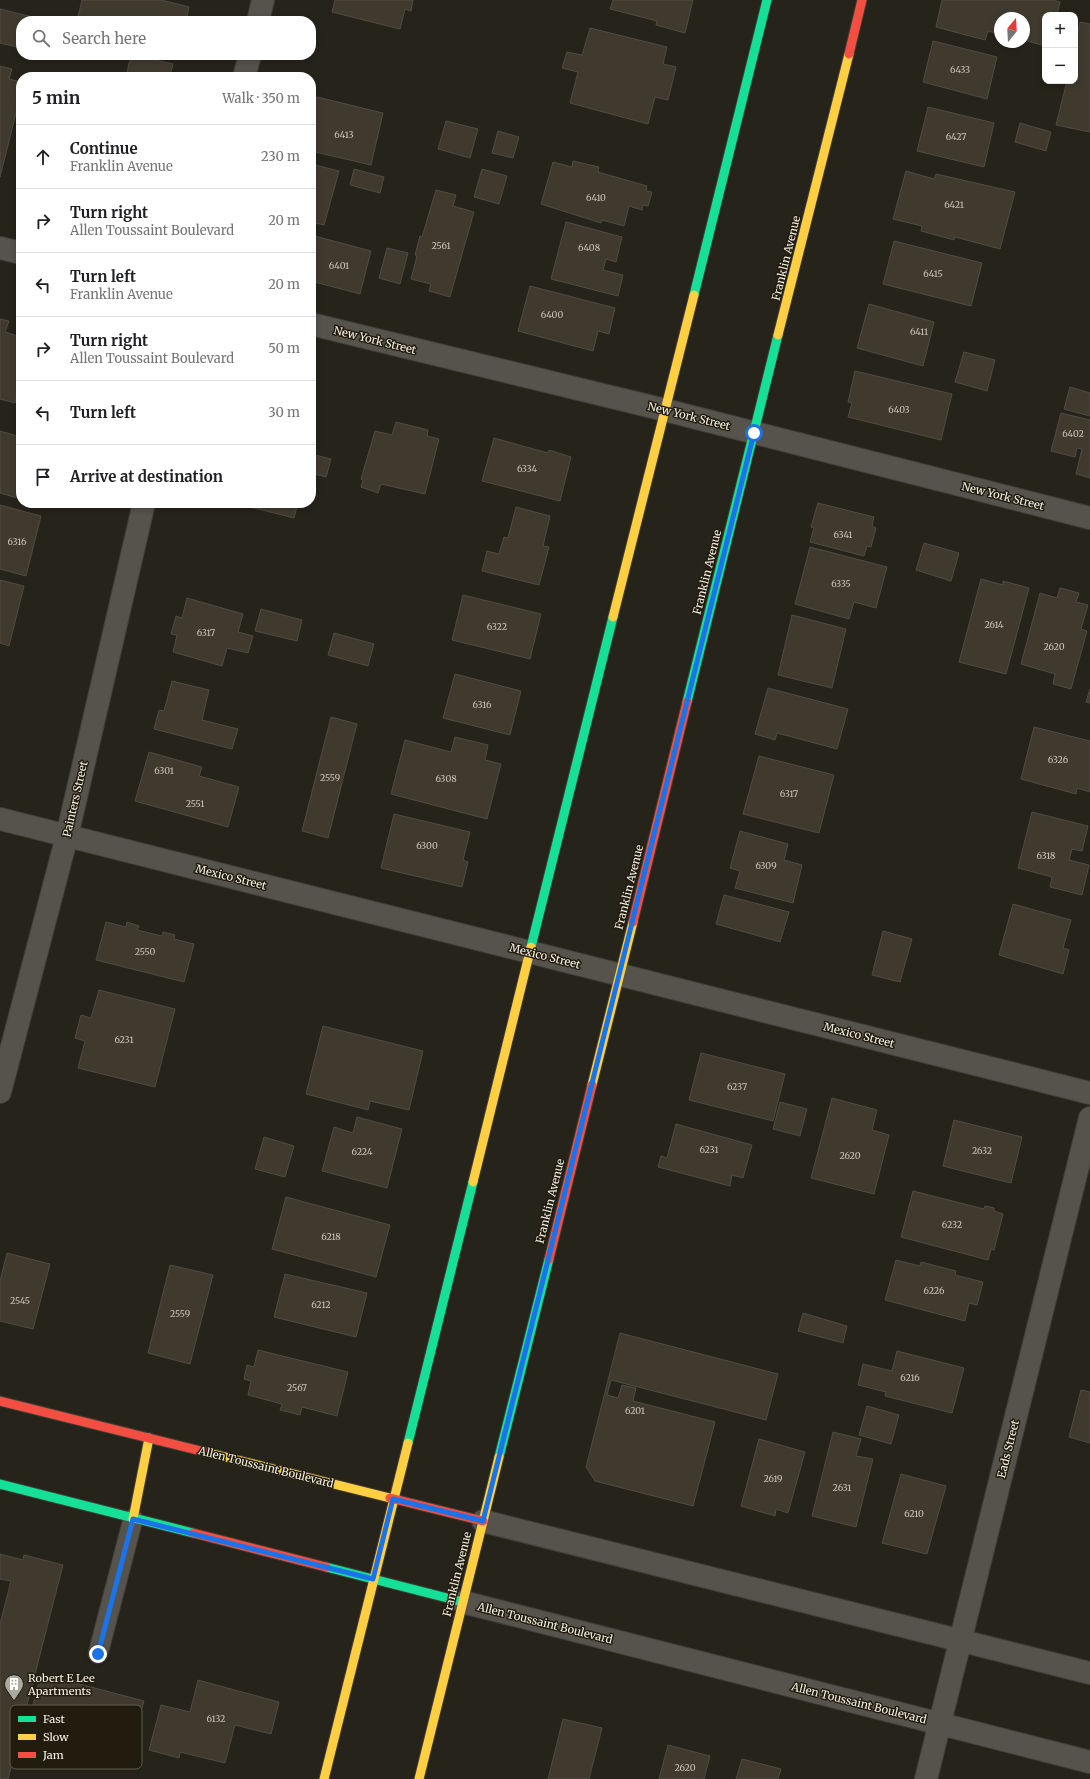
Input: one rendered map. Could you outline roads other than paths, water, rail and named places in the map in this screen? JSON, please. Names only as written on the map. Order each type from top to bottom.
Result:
[{"type":"street","points":[[259,16],[263,0]]},
{"type":"street","points":[[324,1779],[767,0]]},
{"type":"street","name":"Franklin Avenue","points":[[419,1779],[862,0]]},
{"type":"street","points":[[245,72],[249,60]]},
{"type":"street","points":[[0,248],[16,253]]},
{"type":"street","name":"New York Street","points":[[316,325],[665,410],[1090,518]]},
{"type":"street","name":"Painters Street","points":[[0,1092],[67,836],[143,508]]},
{"type":"street","name":"Mexico Street","points":[[0,819],[1090,1093]]},
{"type":"street","name":"Eads Street","points":[[926,1779],[1090,1118]]},
{"type":"street","name":"Allen Toussaint Boulevard","points":[[0,1401],[1090,1673]]},
{"type":"street","points":[[133,1519],[149,1438]]},
{"type":"street","name":"Allen Toussaint Boulevard","points":[[0,1484],[1090,1762]]},
{"type":"lane","points":[[98,1654],[133,1519]]},
{"type":"place","name":"Robert E Lee Apartments","points":[[14,1701]]}]
